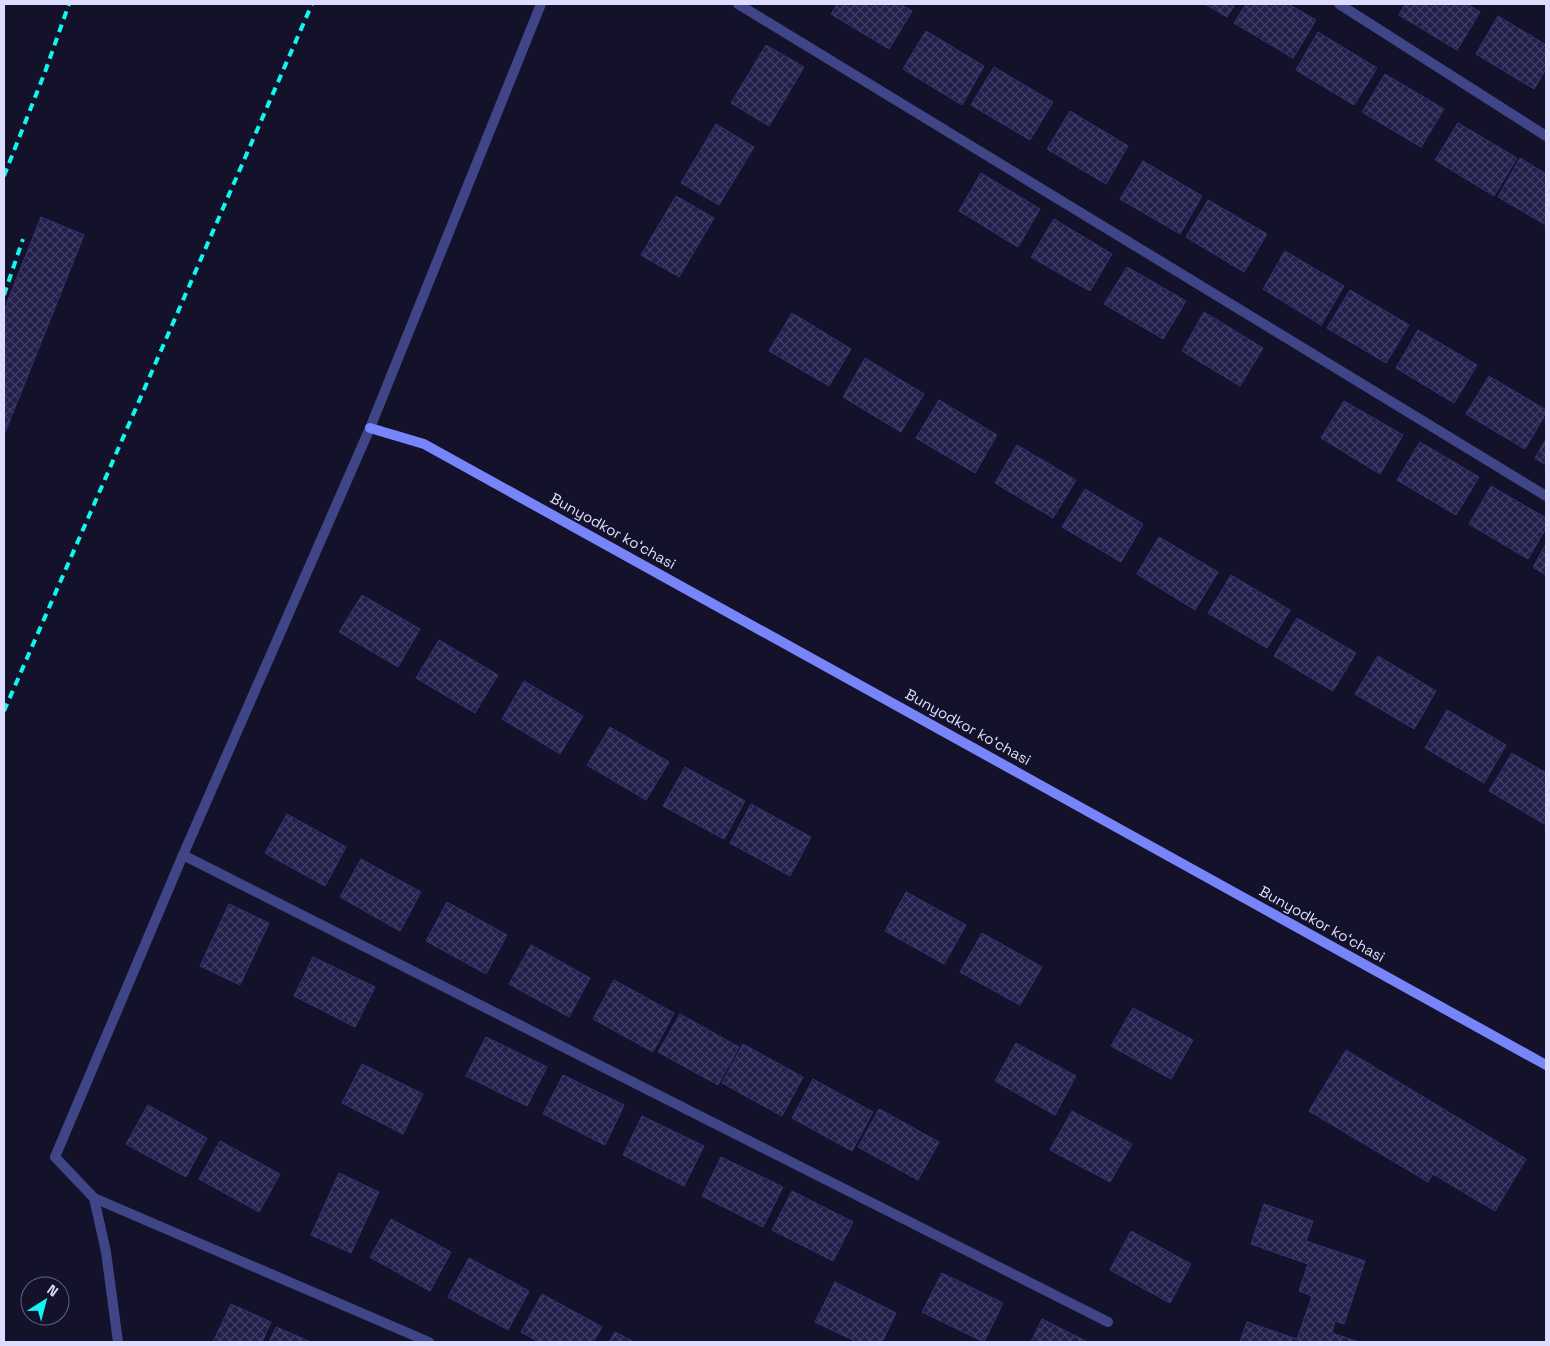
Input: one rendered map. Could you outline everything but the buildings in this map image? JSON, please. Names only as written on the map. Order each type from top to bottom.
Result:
[{"type":"main road","name":"Bunyodkor koʻchasi","points":[[370,428],[424,444],[1546,1065]]},
{"type":"street","points":[[429,1342],[94,1198],[55,1157],[183,855],[370,428],[541,4]]},
{"type":"street","points":[[738,4],[1546,496]]},
{"type":"street","points":[[1339,4],[1546,136]]},
{"type":"street","points":[[183,855],[1108,1322]]},
{"type":"street","points":[[94,1198],[106,1252],[118,1342]]},
{"type":"railway","points":[[4,176],[45,72],[69,4]]},
{"type":"railway","points":[[4,711],[312,4]]},
{"type":"railway","points":[[4,295],[23,239]]}]
